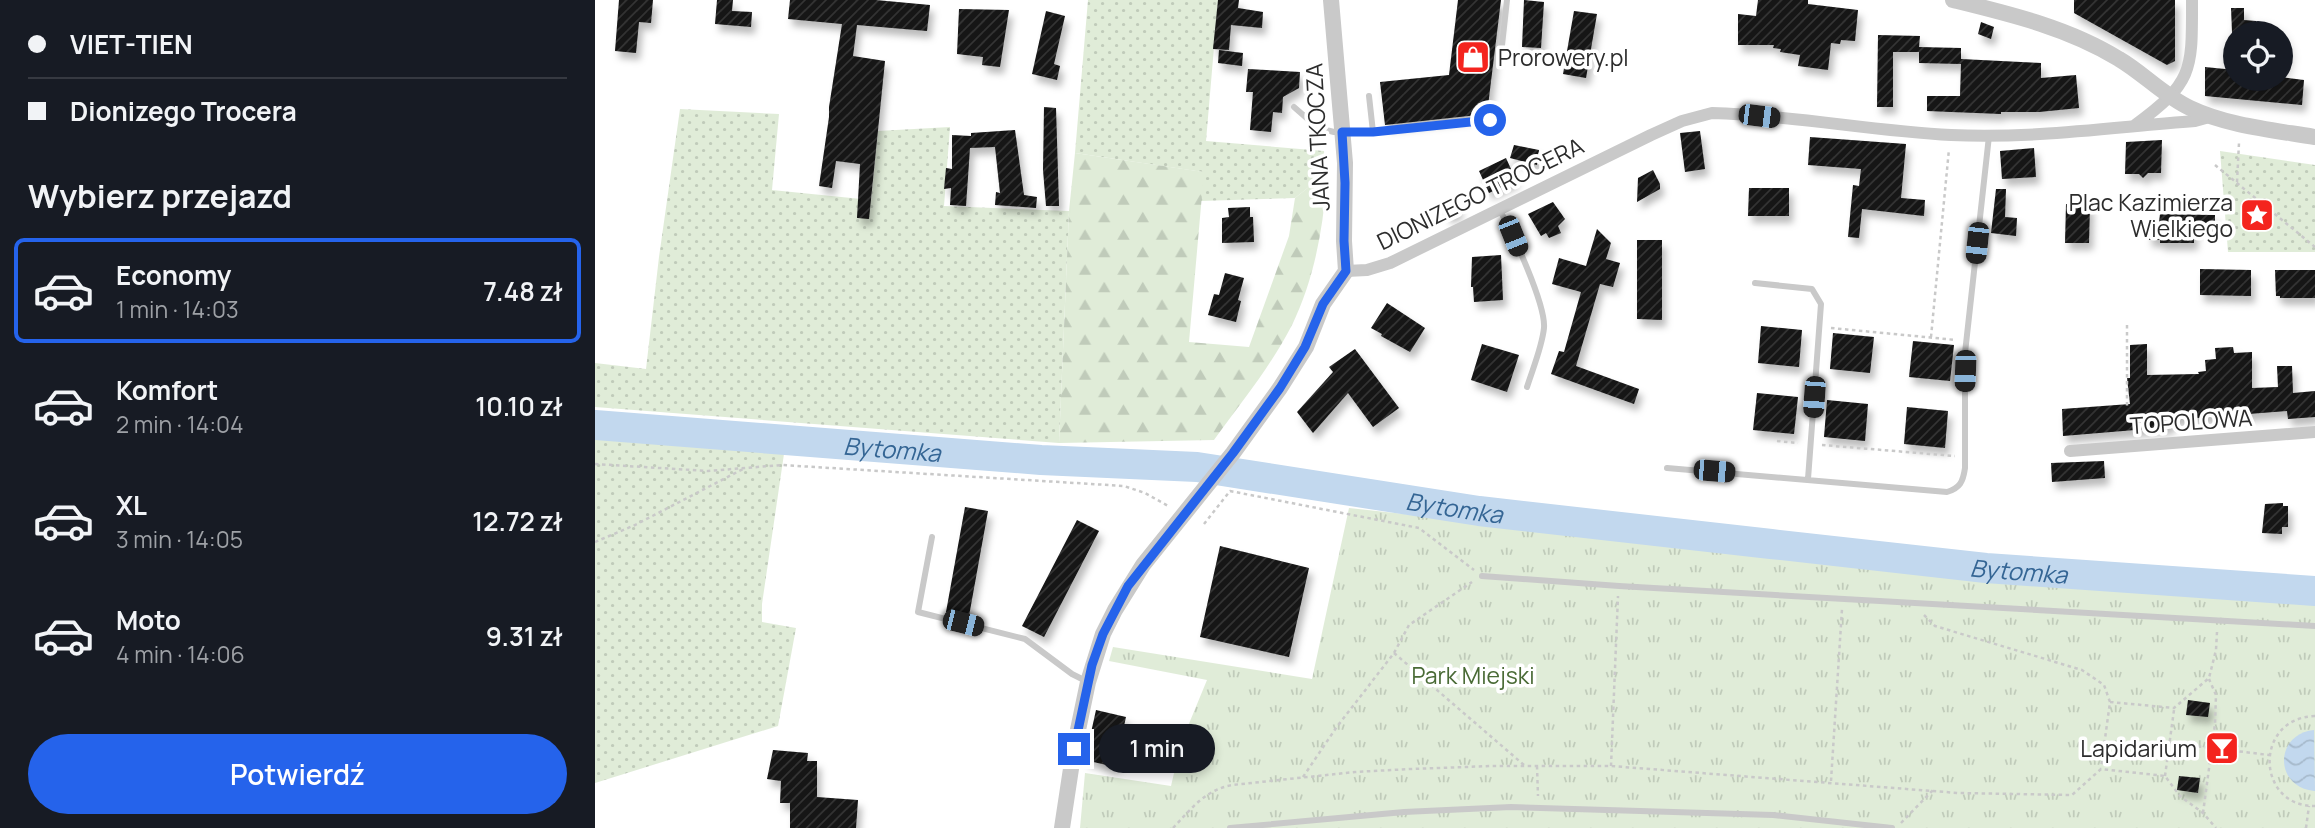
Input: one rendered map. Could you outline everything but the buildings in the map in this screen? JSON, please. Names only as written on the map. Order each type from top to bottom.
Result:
[{"type":"street","name":"JANA TKOCZA","points":[[1331,0],[1345,183],[1346,271]]},
{"type":"street","points":[[1953,0],[2028,20],[2098,47],[2189,107],[2242,125],[2315,136]]},
{"type":"street","points":[[2135,126],[2184,80],[2192,49],[2193,0]]},
{"type":"street","name":"DIONIZEGO TROCERA","points":[[1346,271],[1367,270],[1390,263],[1682,121],[1712,113],[1948,135],[1989,136],[2195,121],[2213,116]]},
{"type":"street","points":[[1062,828],[1088,682],[1103,634],[1128,586],[1233,453],[1280,388],[1305,347],[1323,304],[1346,271]]},
{"type":"street","name":"TOPOLOWA","points":[[2070,451],[2315,432]]},
{"type":"lane","points":[[1500,63],[1507,0]]},
{"type":"lane","points":[[1369,96],[1373,132]]},
{"type":"lane","points":[[1294,107],[1318,128],[1342,132],[1373,132],[1490,120]]},
{"type":"lane","points":[[1667,468],[1947,492],[1957,489],[1963,480],[1967,341],[1989,136]]},
{"type":"lane","points":[[1499,209],[1513,236],[1543,318],[1542,335],[1527,387]]},
{"type":"lane","points":[[1755,283],[1812,289],[1821,304],[1808,479]]},
{"type":"lane","points":[[932,537],[918,612],[1025,639],[1072,674],[1088,682]]},
{"type":"lane","points":[[1482,576],[2315,626]]},
{"type":"lane","points":[[1230,828],[1404,812],[1511,807],[1773,815],[1892,828]]},
{"type":"path","points":[[2237,183],[2239,143]]},
{"type":"path","points":[[1931,337],[1949,144]]},
{"type":"path","points":[[2215,165],[2315,247]]},
{"type":"path","points":[[2127,325],[2127,407]]},
{"type":"path","points":[[1820,326],[1967,341]]},
{"type":"path","points":[[1777,441],[1965,457]]},
{"type":"path","points":[[595,464],[708,471],[782,465],[1124,486],[1145,493],[1184,515]]},
{"type":"path","points":[[595,542],[635,525],[745,468]]},
{"type":"path","points":[[1204,524],[1230,491],[1243,493],[1419,528],[1482,576],[1409,625],[1394,653],[1336,728],[1303,777]]},
{"type":"path","points":[[1611,766],[1619,586]]},
{"type":"path","points":[[1831,782],[1843,599]]},
{"type":"path","points":[[1173,828],[1214,789],[1303,777],[1397,770],[1611,766],[1933,790],[2072,795],[2101,769],[2109,702],[2104,685],[2082,670],[1935,626],[1911,602]]},
{"type":"path","points":[[2217,620],[2216,650],[2209,678],[2174,708],[2165,776],[2180,796],[2203,813],[2217,828]]},
{"type":"path","points":[[1394,653],[1525,766]]},
{"type":"path","points":[[2203,813],[2216,695],[2209,678]]},
{"type":"path","points":[[2109,702],[2174,708]]},
{"type":"path","points":[[2315,716],[2293,721],[2282,729],[2273,741],[2269,755],[2274,783],[2283,794],[2295,802],[2315,806]]},
{"type":"path","points":[[2170,743],[2269,755]]},
{"type":"path","points":[[1537,766],[1538,801]]},
{"type":"path","points":[[2101,769],[2165,776]]},
{"type":"path","points":[[1901,824],[1933,790]]},
{"type":"path","points":[[2306,828],[2309,806]]},
{"type":"green space","points":[[1088,0],[1218,0],[1206,141],[1324,151],[1326,185],[1319,179],[1295,198],[1200,201],[1203,172],[1075,153]]},
{"type":"green space","points":[[680,109],[779,114],[772,190],[871,200],[878,131],[950,127],[944,206],[1069,211],[1059,443],[595,407],[595,363],[646,369]]},
{"type":"green space","name":"Plac Kazimierza Wielkiego","points":[[2220,151],[2315,165],[2315,252],[2228,252]]},
{"type":"green space","points":[[1075,153],[1204,172],[1189,342],[1249,347],[1289,236],[1295,198],[1320,178],[1326,185],[1316,256],[1292,325],[1275,355],[1214,440],[1059,443],[1069,211]]},
{"type":"green space","points":[[595,434],[785,447],[762,604],[762,622],[796,628],[778,726],[595,783]]},
{"type":"green space","name":"Park Miejski","points":[[1349,508],[2032,582],[2315,601],[2315,828],[1080,828],[1085,773],[1171,786],[1181,743],[1207,680],[1109,661],[1113,647],[1312,679]]},
{"type":"water","points":[[2314,730],[2315,791],[2301,787],[2291,780],[2284,761],[2291,741]]},
{"type":"waterway","name":"Bytomka","points":[[595,425],[1041,460],[1197,467],[1479,511],[1986,568],[2315,591]]},
{"type":"place","name":"Prorowery.pl","points":[[1473,57]]},
{"type":"place","name":"Plac Kazimierza Wielkiego","points":[[2257,215]]},
{"type":"place","name":"Lapidarium","points":[[2222,748]]},
{"type":"route","points":[[1074,749],[1092,665],[1103,634],[1128,586],[1233,453],[1280,388],[1305,347],[1323,304],[1346,271],[1342,132],[1373,132],[1490,120]]}]
